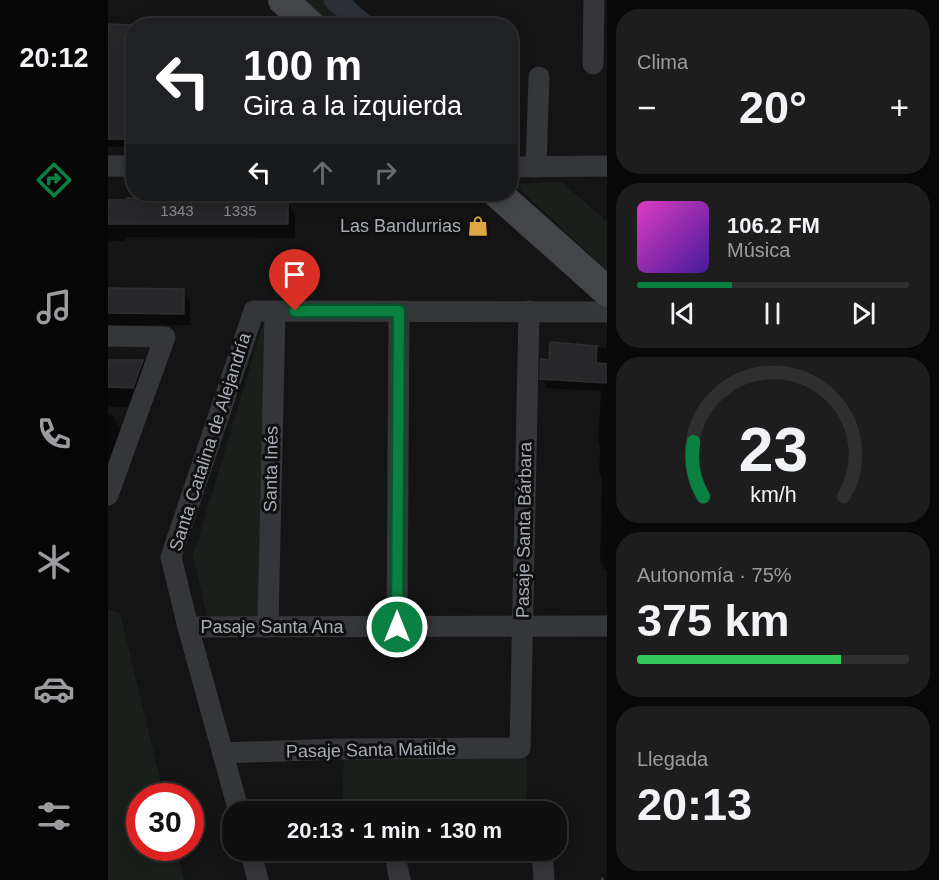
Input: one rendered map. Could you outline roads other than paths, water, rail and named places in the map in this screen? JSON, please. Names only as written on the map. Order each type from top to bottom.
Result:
[{"type":"street","points":[[283,0],[302,18]]},
{"type":"street","points":[[593,64],[594,0]]},
{"type":"street","points":[[536,166],[539,77]]},
{"type":"street","points":[[108,166],[126,166]]},
{"type":"street","points":[[518,167],[607,166]]},
{"type":"street","points":[[506,201],[607,291]]},
{"type":"street","name":"Santa Catalina de Alejandría","points":[[236,801],[171,557],[254,311],[607,312]]},
{"type":"street","name":"Santa Inés","points":[[268,627],[275,311]]},
{"type":"street","points":[[397,627],[399,311]]},
{"type":"street","name":"Pasaje Santa Bárbara","points":[[520,748],[530,311]]},
{"type":"street","points":[[108,336],[165,337],[108,495]]},
{"type":"street","name":"Pasaje Santa Ana","points":[[188,627],[607,626]]},
{"type":"street","name":"Pasaje Santa Matilde","points":[[223,753],[339,749],[520,748]]},
{"type":"street","points":[[253,861],[258,880]]},
{"type":"street","points":[[543,861],[544,880]]},
{"type":"waterway","points":[[335,0],[356,18]]},
{"type":"place","name":"Las Bandurrias","points":[[478,226]]}]
